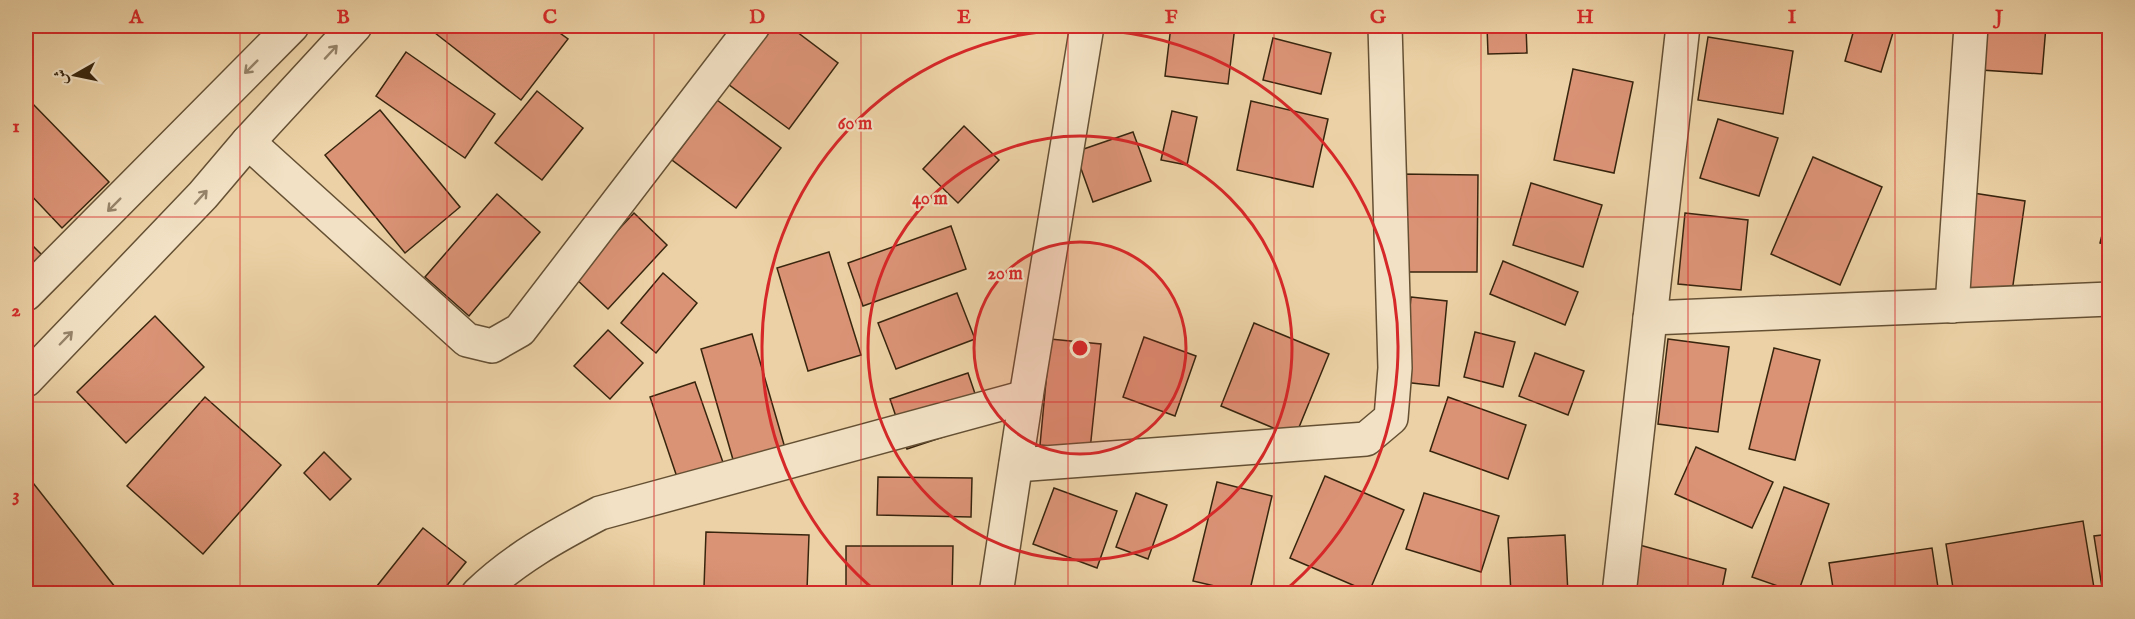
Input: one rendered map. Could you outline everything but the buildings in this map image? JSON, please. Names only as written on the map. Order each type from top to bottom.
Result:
[{"type":"street","points":[[26,294],[292,26]]},
{"type":"street","points":[[26,380],[203,195],[248,142],[356,26]]},
{"type":"street","points":[[248,142],[467,340],[492,345],[520,330],[753,26]]},
{"type":"street","points":[[996,594],[1087,26]]},
{"type":"street","points":[[1016,465],[1366,439],[1391,418],[1395,368],[1385,26]]},
{"type":"street","points":[[1619,594],[1683,26]]},
{"type":"street","points":[[1952,306],[1971,26]]},
{"type":"street","points":[[1650,318],[2109,299]]},
{"type":"street","points":[[478,594],[492,580],[545,541],[600,513],[1026,397]]}]
